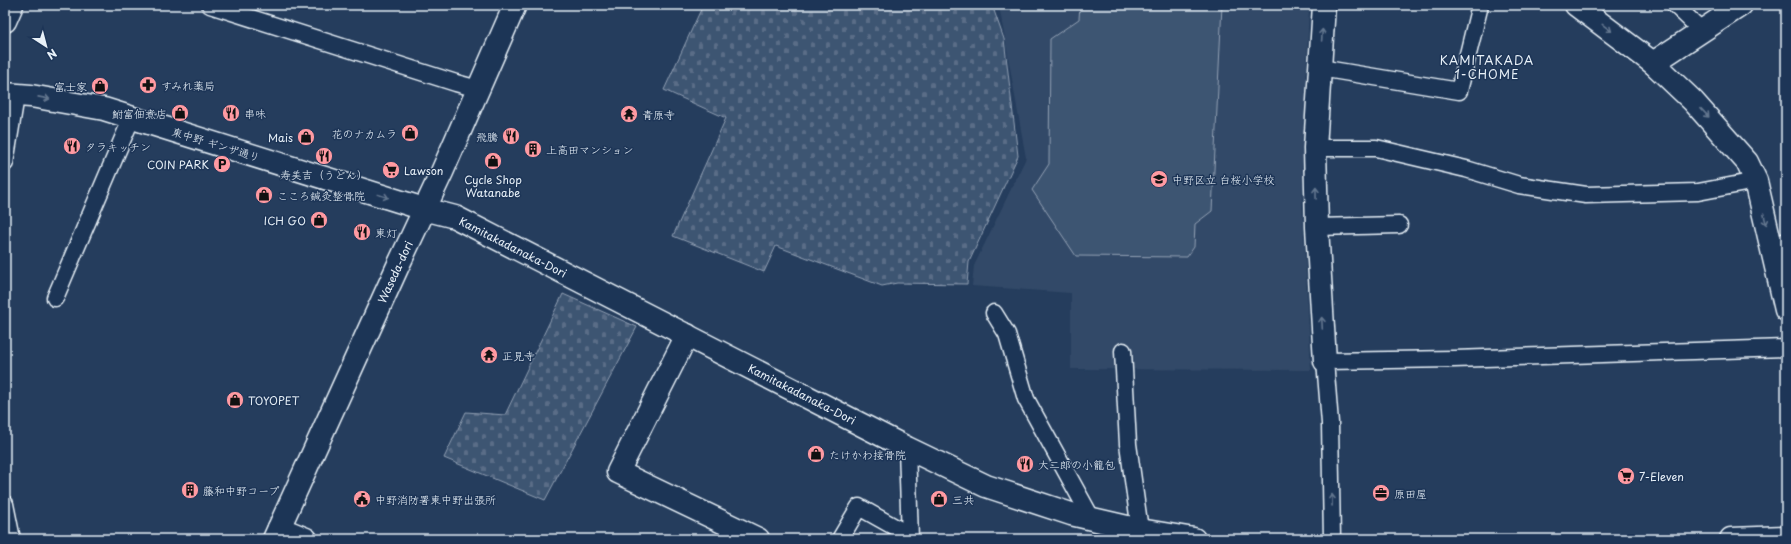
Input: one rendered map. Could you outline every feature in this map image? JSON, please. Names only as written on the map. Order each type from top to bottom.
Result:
[{"type":"street","points":[[5,21],[12,5]]},
{"type":"street","name":"Waseda-dori","points":[[277,534],[515,5]]},
{"type":"street","points":[[1324,5],[1315,148],[1316,227],[1325,361]]},
{"type":"street","points":[[1576,5],[1653,62],[1693,101],[1747,162],[1756,181],[1779,244],[1786,310]]},
{"type":"street","points":[[1653,62],[1740,5]]},
{"type":"street","name":"東中野 ギンザ通り","points":[[10,95],[31,96],[104,109],[424,209]]},
{"type":"street","name":"Kamitakadanaka-Dori","points":[[424,209],[455,217],[907,448],[986,486],[1071,514],[1140,530],[1194,539]]},
{"type":"street","points":[[687,335],[618,472],[758,539]]},
{"type":"street","points":[[277,534],[306,539]]},
{"type":"street","points":[[1731,539],[1786,537]]},
{"type":"lane","points":[[210,5],[478,89]]},
{"type":"lane","points":[[1320,68],[1459,91],[1480,5]]},
{"type":"lane","points":[[1675,5],[1701,30]]},
{"type":"lane","points":[[5,164],[10,95]]},
{"type":"lane","points":[[55,298],[132,117]]},
{"type":"lane","points":[[1315,148],[1376,148],[1466,170],[1519,185],[1586,195],[1698,192],[1756,181]]},
{"type":"lane","points":[[1316,227],[1399,225]]},
{"type":"lane","points":[[994,313],[1007,334],[1026,399],[1092,519]]},
{"type":"lane","points":[[1332,539],[1330,423],[1325,361],[1454,359],[1786,348]]},
{"type":"lane","points":[[1123,351],[1128,444],[1140,530]]},
{"type":"lane","points":[[907,448],[910,537]]},
{"type":"lane","points":[[5,504],[12,539]]},
{"type":"lane","points":[[840,539],[859,507],[910,537]]},
{"type":"shaded area","name":"中野区立 白桜小学校","points":[[999,5],[1309,5],[1302,200],[1311,370],[1071,369],[1071,293],[972,286],[974,266],[1026,158]]},
{"type":"green space","points":[[703,5],[992,5],[1004,39],[1018,156],[969,262],[967,284],[897,283],[882,286],[776,246],[764,272],[673,236],[726,118],[664,90]]},
{"type":"green space","points":[[1080,5],[1222,5],[1212,211],[1195,224],[1194,247],[1187,257],[1076,256],[1032,190],[1049,164],[1050,39],[1079,19]]},
{"type":"green space","points":[[563,294],[637,327],[545,500],[444,458],[466,412],[505,415]]},
{"type":"place","name":"すみれ薬局","points":[[148,85]]},
{"type":"place","name":"富士家","points":[[100,86]]},
{"type":"place","name":"鮒富佃煮店","points":[[180,113]]},
{"type":"place","name":"串味","points":[[231,113]]},
{"type":"place","name":"青原寺","points":[[629,114]]},
{"type":"place","name":"花のナカムラ","points":[[410,133]]},
{"type":"place","name":"飛騰","points":[[511,136]]},
{"type":"place","name":"Mais","points":[[306,137]]},
{"type":"place","name":"タラキッチン","points":[[72,146]]},
{"type":"place","name":"上高田マンション","points":[[533,149]]},
{"type":"place","name":"寿美吉（うどん）","points":[[324,156]]},
{"type":"place","name":"Cycle Shop Watanabe","points":[[493,161]]},
{"type":"place","name":"COIN PARK","points":[[222,164]]},
{"type":"place","name":"Lawson","points":[[391,170]]},
{"type":"place","name":"中野区立 白桜小学校","points":[[1159,179]]},
{"type":"place","name":"こころ鍼灸整骨院","points":[[264,195]]},
{"type":"place","name":"ICH GO","points":[[319,220]]},
{"type":"place","name":"東灯","points":[[362,232]]},
{"type":"place","name":"正見寺","points":[[489,355]]},
{"type":"place","name":"TOYOPET","points":[[235,400]]},
{"type":"place","name":"たけかわ接骨院","points":[[816,454]]},
{"type":"place","name":"大二郎の小籠包","points":[[1025,464]]},
{"type":"place","name":"7-Eleven","points":[[1626,476]]},
{"type":"place","name":"藤和中野コープ","points":[[190,490]]},
{"type":"place","name":"原田屋","points":[[1381,493]]},
{"type":"place","name":"中野消防署東中野出張所","points":[[362,499]]},
{"type":"place","name":"三共","points":[[939,499]]},
{"type":"district","name":"KAMITAKADA 1-CHOME","points":[[1487,67]]}]
